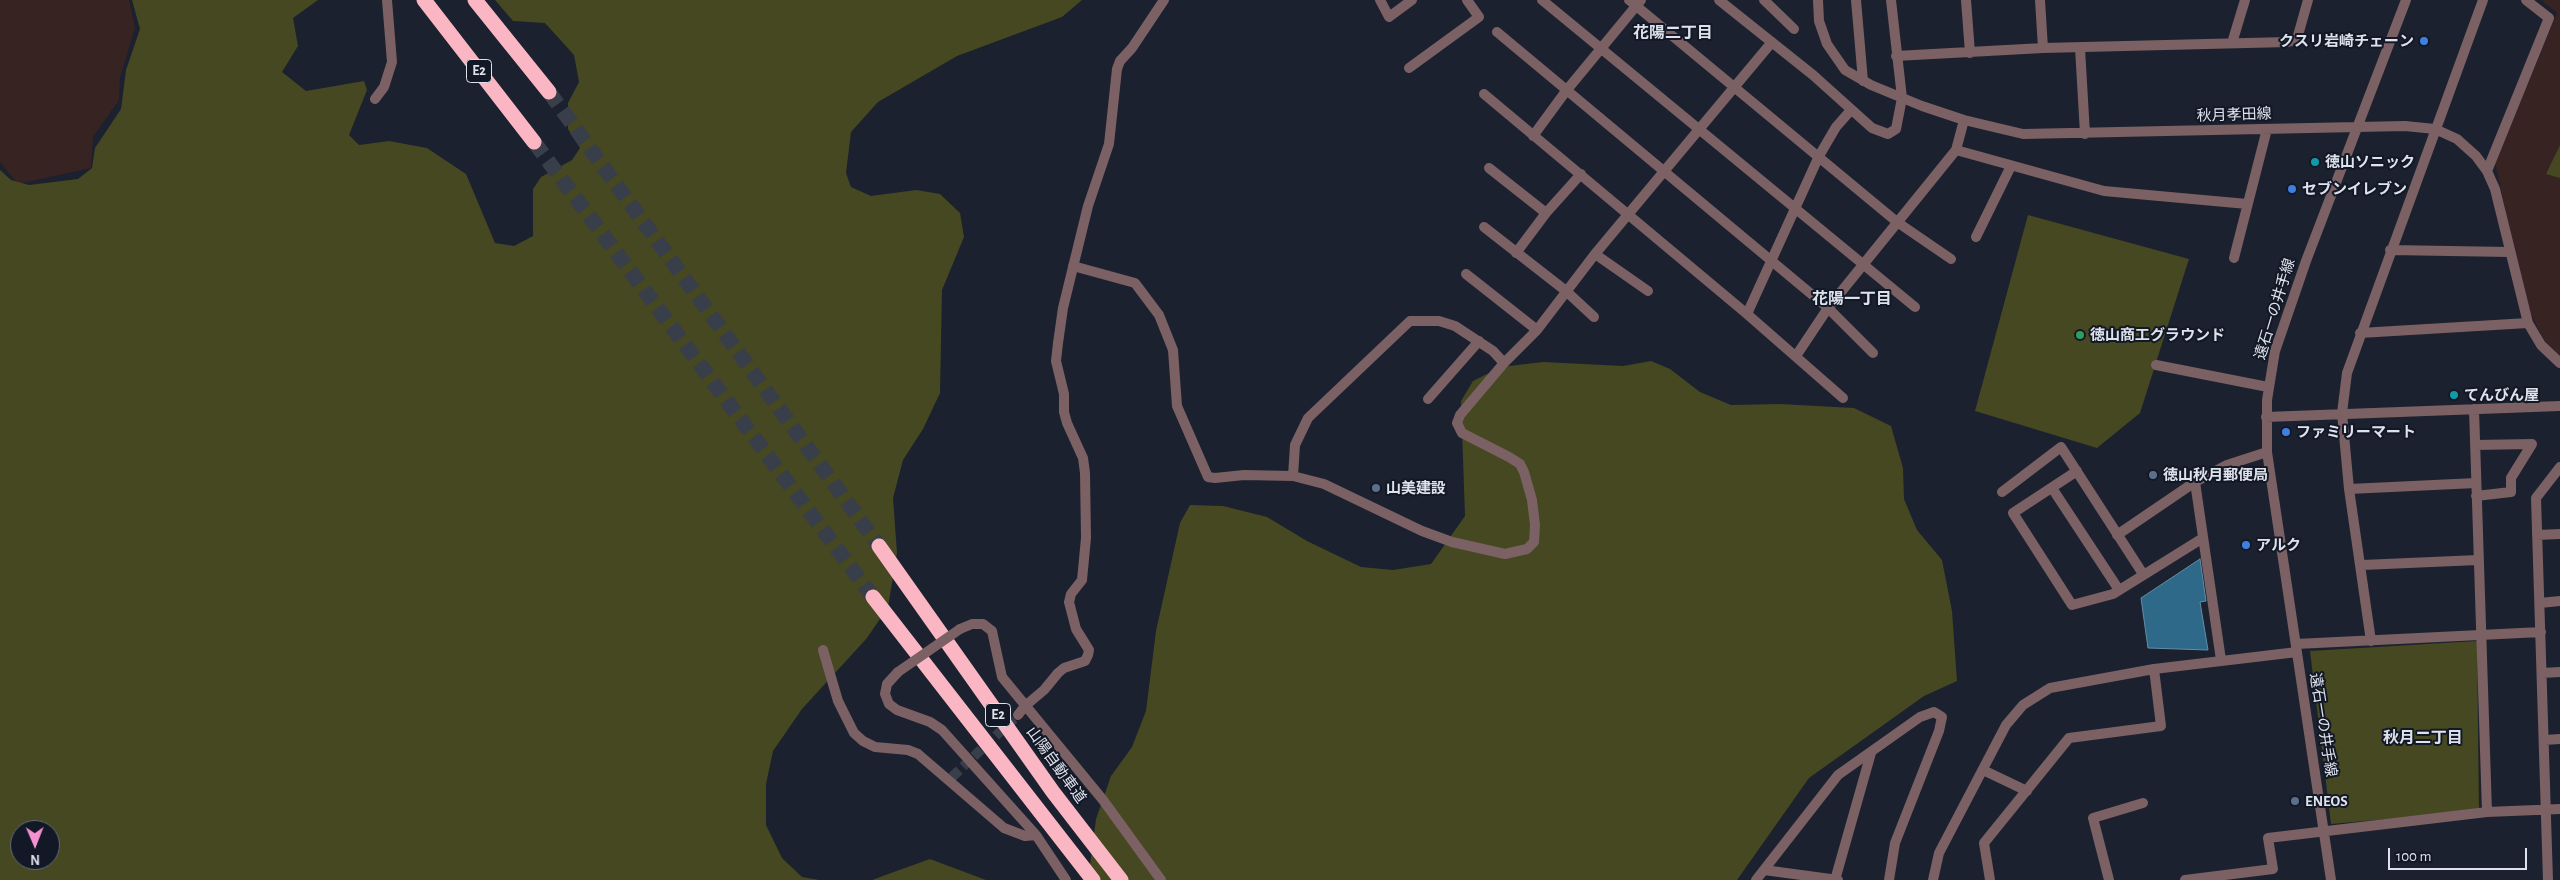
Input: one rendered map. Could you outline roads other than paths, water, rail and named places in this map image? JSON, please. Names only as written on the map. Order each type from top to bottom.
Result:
[{"type":"highway","name":"E2","points":[[424,0],[534,142]]},
{"type":"highway","points":[[474,0],[549,92]]},
{"type":"highway","name":"山陽自動車道","points":[[879,546],[1042,776],[1120,880]]},
{"type":"highway","name":"E2","points":[[873,598],[1093,880]]},
{"type":"street","points":[[375,100],[384,87],[392,62],[387,0]]},
{"type":"street","points":[[1018,716],[1025,706],[1044,690],[1058,673],[1086,661],[1088,655],[1089,650],[1076,629],[1069,602],[1082,580],[1086,538],[1086,473],[1083,458],[1067,423],[1056,362],[1063,308],[1073,266],[1088,206],[1108,144],[1120,61],[1132,48],[1164,0]]},
{"type":"street","points":[[1380,0],[1389,17],[1412,0]]},
{"type":"street","points":[[1409,68],[1479,17],[1467,0]]},
{"type":"street","points":[[1542,0],[1915,307]]},
{"type":"street","points":[[1718,0],[1772,42],[1872,128],[1888,134],[1896,129],[1902,98],[1891,0]]},
{"type":"street","points":[[1764,0],[1794,29]]},
{"type":"street","name":"秋月孝田線","points":[[1818,0],[1820,21],[1827,44],[1845,70],[1863,81],[1902,98],[1964,120],[2023,134],[2356,126],[2435,128],[2457,139],[2476,156],[2487,171],[2495,189],[2528,323],[2542,345],[2560,363]]},
{"type":"street","points":[[1856,0],[1863,81]]},
{"type":"street","points":[[1966,0],[1970,53]]},
{"type":"street","points":[[2040,0],[2043,48]]},
{"type":"street","points":[[2232,43],[2246,0]]},
{"type":"street","points":[[1896,56],[2043,48],[2288,42],[2296,39],[2308,0]]},
{"type":"street","name":"遠石一の井手線","points":[[2331,880],[2267,452],[2266,417],[2268,387],[2275,351],[2306,261],[2356,126],[2406,0]]},
{"type":"street","points":[[2371,641],[2362,565],[2349,489],[2342,413],[2347,373],[2390,250],[2483,0]]},
{"type":"street","points":[[2487,171],[2549,18],[2526,0]]},
{"type":"street","points":[[1533,136],[1566,91],[1602,49],[1636,2],[1897,222],[1951,259]]},
{"type":"street","points":[[1497,32],[1828,308],[1873,353]]},
{"type":"street","points":[[1073,266],[1135,283],[1159,315],[1173,350],[1178,406],[1208,477],[1216,478],[1244,474],[1293,476],[1324,484],[1422,531],[1452,542],[1505,554],[1527,549],[1534,542],[1535,525],[1524,472],[1520,464],[1509,456],[1462,433],[1457,423],[1460,415],[1504,363],[1537,330],[1595,254],[1772,42]]},
{"type":"street","points":[[2080,48],[2085,134]]},
{"type":"street","points":[[1484,94],[1747,314],[1843,398]]},
{"type":"street","points":[[1747,314],[1819,156],[1836,127],[1851,110]]},
{"type":"street","points":[[1796,356],[1828,308],[1865,265],[1897,222],[1956,150],[1964,120]]},
{"type":"street","points":[[2234,258],[2267,129]]},
{"type":"street","points":[[1956,150],[2104,191],[2247,204]]},
{"type":"street","points":[[1976,237],[2011,166]]},
{"type":"street","points":[[1489,168],[1546,213]]},
{"type":"street","points":[[1516,253],[1546,213],[1581,174]]},
{"type":"street","points":[[1484,227],[1566,291],[1594,317]]},
{"type":"street","points":[[2390,250],[2509,252]]},
{"type":"street","points":[[1595,254],[1648,291]]},
{"type":"street","points":[[1466,274],[1537,330]]},
{"type":"street","points":[[1293,476],[1295,445],[1308,418],[1410,321],[1439,321],[1455,326],[1479,340],[1504,363]]},
{"type":"street","points":[[2360,333],[2528,323]]},
{"type":"street","points":[[1428,399],[1479,340]]},
{"type":"street","points":[[2156,365],[2268,387]]},
{"type":"street","points":[[2266,417],[2560,406]]},
{"type":"street","points":[[2474,409],[2487,812]]},
{"type":"street","points":[[2475,445],[2532,444],[2512,478],[2511,492],[2476,496]]},
{"type":"street","points":[[2002,492],[2061,447],[2143,574]]},
{"type":"street","points":[[2117,535],[2195,482],[2227,465],[2267,452]]},
{"type":"street","points":[[2548,880],[2544,810],[2545,740],[2536,498],[2560,467]]},
{"type":"street","points":[[2077,471],[2013,513],[2072,605],[2119,590],[2203,538]]},
{"type":"street","points":[[2195,482],[2221,660]]},
{"type":"street","points":[[2349,489],[2476,483]]},
{"type":"street","points":[[2052,488],[2119,590]]},
{"type":"street","points":[[2537,535],[2560,534]]},
{"type":"street","points":[[2362,565],[2478,560]]},
{"type":"street","points":[[2540,603],[2560,601]]},
{"type":"street","points":[[1066,880],[1036,835],[942,730],[930,722],[897,710],[889,704],[885,694],[886,684],[898,672],[960,629],[972,624],[983,624],[992,631],[996,642],[996,660],[1002,677],[1103,800],[1161,880]]},
{"type":"street","points":[[1933,880],[1939,853],[2006,725],[2023,705],[2050,688],[2154,669],[2297,648],[2371,641],[2481,637],[2541,632]]},
{"type":"street","points":[[823,650],[838,701],[854,733],[863,741],[876,746],[908,750],[918,754],[1004,828],[1025,836],[1036,835]]},
{"type":"street","points":[[1990,880],[1984,843],[2069,738],[2161,726],[2154,669]]},
{"type":"street","points":[[2542,673],[2560,672]]},
{"type":"street","points":[[1756,880],[1838,775],[1920,717],[1934,712],[1942,716],[1939,731],[1895,843],[1889,880]]},
{"type":"street","points":[[2545,740],[2560,739]]},
{"type":"street","points":[[1764,870],[1836,880],[1871,752]]},
{"type":"street","points":[[1983,770],[2028,791]]},
{"type":"street","points":[[2108,880],[2093,818],[2142,803]]},
{"type":"street","points":[[2274,880],[2268,838],[2487,812],[2560,810]]},
{"type":"street","points":[[2185,880],[2272,869]]},
{"type":"water","points":[[2200,559],[2206,601],[2200,602],[2208,650],[2148,648],[2141,598]]},
{"type":"tunnel","points":[[549,92],[879,546]]},
{"type":"tunnel","points":[[534,142],[873,597]]},
{"type":"tunnel","points":[[952,777],[1018,715]]},
{"type":"place","name":"クスリ岩崎チェーン","points":[[2424,41]]},
{"type":"place","name":"徳山ソニック","points":[[2315,162]]},
{"type":"place","name":"セブンイレブン","points":[[2292,189]]},
{"type":"place","name":"徳山商工グラウンド","points":[[2080,335]]},
{"type":"place","name":"てんびん屋","points":[[2454,395]]},
{"type":"place","name":"ファミリーマート","points":[[2286,432]]},
{"type":"place","name":"徳山秋月郵便局","points":[[2153,475]]},
{"type":"place","name":"山美建設","points":[[1376,488]]},
{"type":"place","name":"アルク","points":[[2246,545]]},
{"type":"place","name":"ENEOS","points":[[2295,801]]},
{"type":"district","name":"花陽二丁目","points":[[1673,33]]},
{"type":"district","name":"花陽一丁目","points":[[1852,299]]},
{"type":"district","name":"秋月二丁目","points":[[2423,738]]}]
